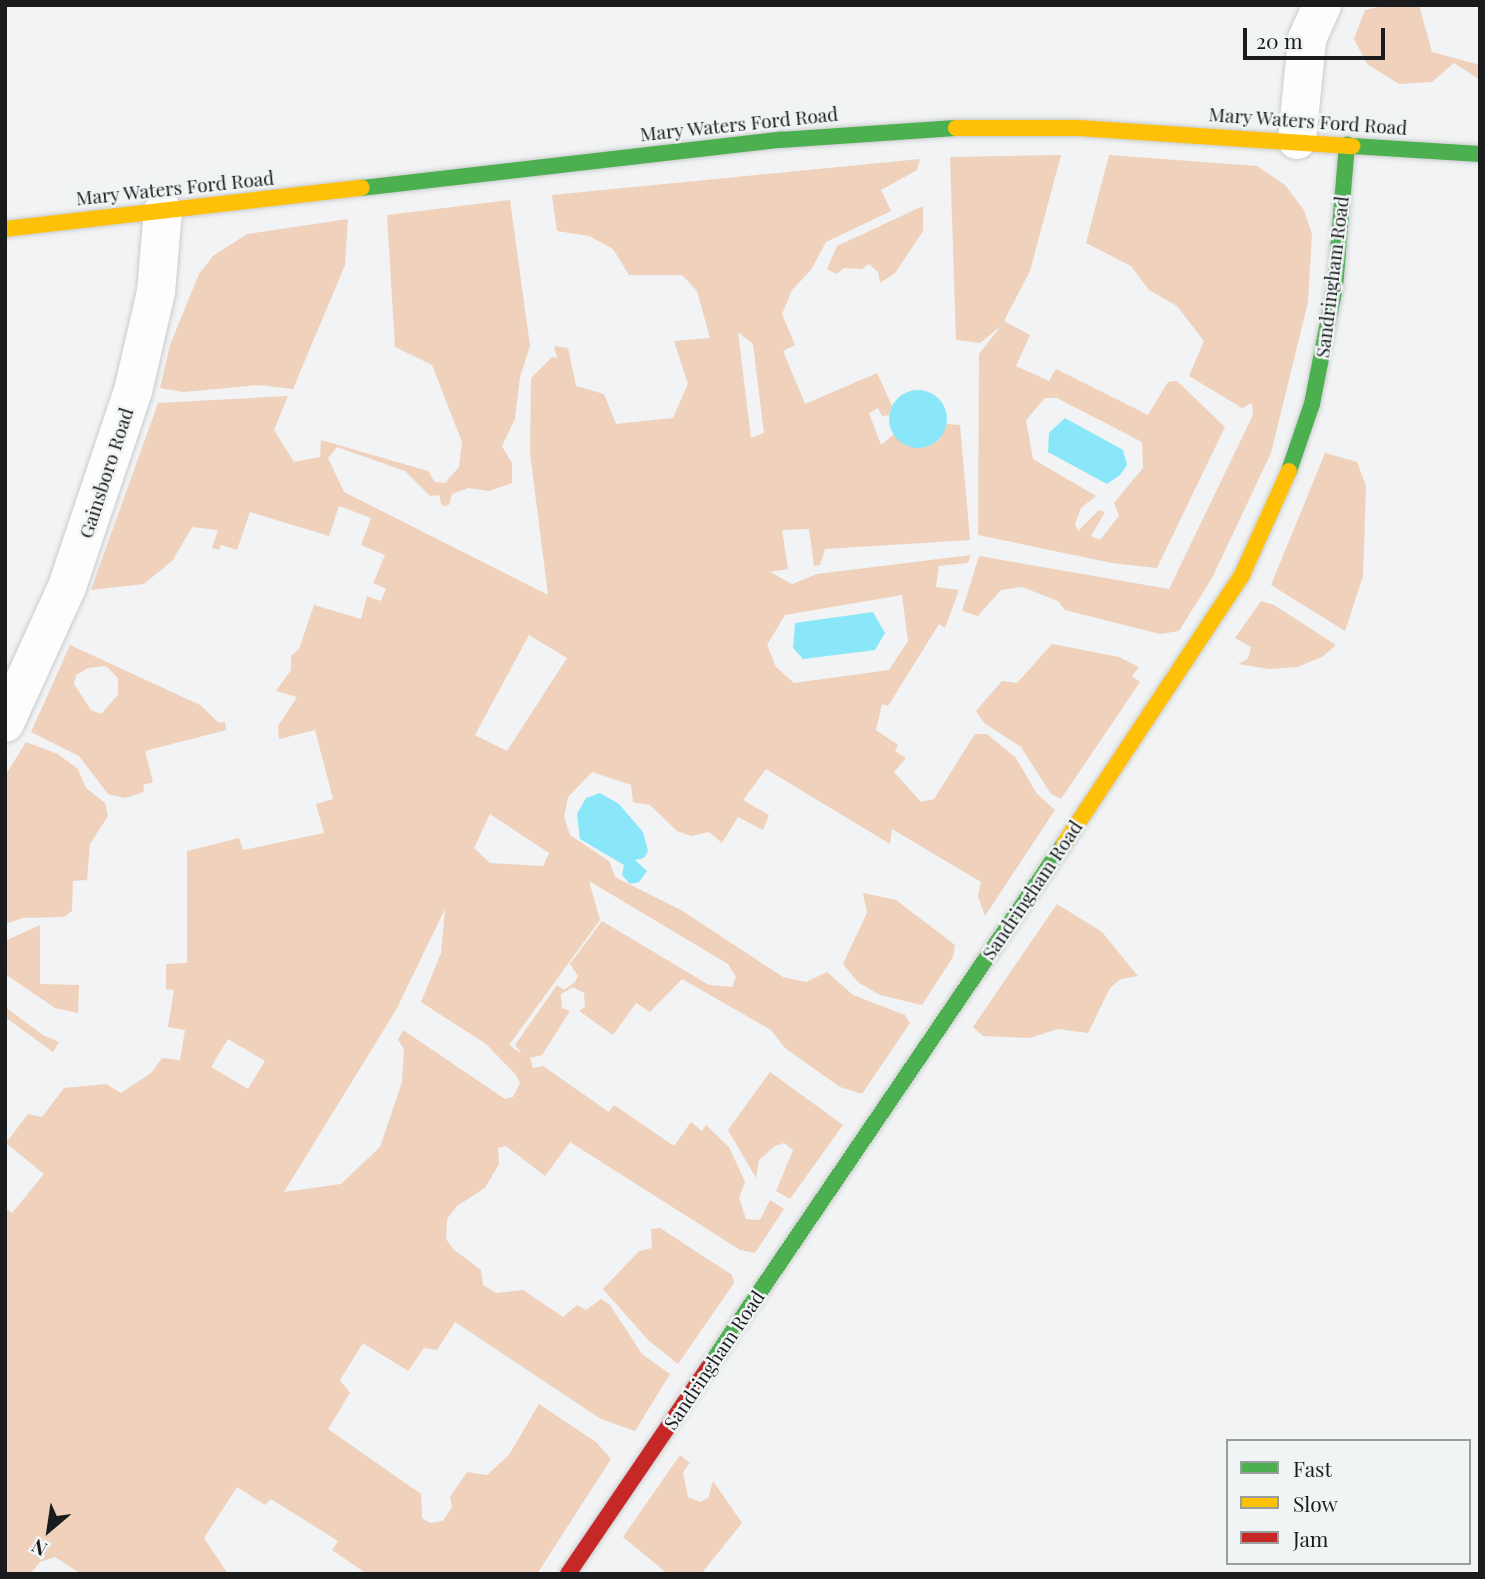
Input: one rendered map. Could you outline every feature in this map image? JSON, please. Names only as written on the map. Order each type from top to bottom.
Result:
[{"type":"street","points":[[1297,140],[1305,52],[1322,5]]},
{"type":"street","name":"Mary Waters Ford Road","points":[[5,229],[766,142],[930,128],[1079,128],[1297,140],[1480,154]]},
{"type":"street","name":"Sandringham Road","points":[[568,1574],[1190,659],[1242,575],[1284,486],[1312,404],[1335,287],[1347,145]]},
{"type":"street","name":"Gainsboro Road","points":[[5,723],[67,587],[130,401],[156,292],[163,211]]},
{"type":"shaded area","points":[[1387,5],[1419,5],[1432,52],[1480,65],[1480,80],[1454,63],[1432,82],[1399,84],[1367,64],[1354,39],[1365,10]]},
{"type":"shaded area","points":[[1061,155],[1030,271],[1004,321],[1030,335],[1016,366],[1049,381],[1056,369],[1148,415],[1168,382],[1177,381],[1225,427],[1157,568],[1112,563],[978,535],[979,354],[1001,326],[980,343],[956,340],[950,157]],"holes":[[[1045,398],[1057,398],[1142,442],[1143,468],[1114,503],[1119,516],[1100,540],[1091,536],[1105,512],[1099,510],[1078,531],[1075,524],[1081,508],[1096,496],[1033,459],[1026,420]]]},
{"type":"shaded area","points":[[1109,155],[1257,166],[1285,185],[1304,210],[1312,234],[1308,302],[1271,453],[1212,578],[1179,631],[1160,634],[1065,610],[1058,601],[1022,587],[1001,590],[978,616],[962,611],[979,556],[1169,589],[1253,415],[1252,403],[1242,408],[1189,376],[1204,341],[1177,306],[1149,290],[1131,266],[1086,243]]},
{"type":"shaded area","points":[[920,159],[917,170],[881,190],[891,211],[826,242],[811,270],[792,290],[782,314],[795,345],[783,351],[805,404],[877,373],[892,406],[889,415],[882,416],[878,408],[869,413],[881,445],[894,434],[901,442],[929,446],[938,441],[947,424],[960,425],[970,540],[825,549],[820,565],[814,566],[809,529],[782,530],[788,569],[770,572],[792,584],[817,574],[971,555],[968,563],[939,566],[936,587],[959,590],[945,628],[939,624],[888,706],[882,704],[876,730],[898,745],[895,751],[906,758],[894,772],[921,802],[934,799],[975,734],[987,734],[1016,758],[1037,794],[1055,810],[985,916],[978,896],[981,882],[892,829],[890,844],[766,769],[743,800],[769,815],[763,830],[738,817],[722,843],[709,832],[691,836],[677,831],[650,805],[633,802],[631,785],[592,772],[568,797],[564,817],[570,835],[609,861],[615,877],[681,910],[783,977],[806,982],[827,972],[853,995],[905,1015],[910,1023],[862,1094],[840,1087],[785,1048],[771,1030],[682,979],[650,1012],[636,1003],[613,1035],[579,1011],[585,1007],[584,993],[573,987],[561,994],[562,1008],[570,1011],[542,1055],[530,1058],[533,1068],[543,1066],[609,1112],[614,1105],[674,1146],[691,1122],[702,1131],[706,1125],[729,1147],[745,1182],[739,1198],[746,1219],[760,1220],[770,1200],[784,1209],[755,1253],[740,1250],[570,1142],[545,1176],[506,1146],[498,1148],[499,1164],[485,1188],[457,1206],[447,1219],[446,1239],[453,1249],[481,1270],[483,1285],[496,1293],[523,1290],[563,1317],[577,1305],[586,1310],[601,1299],[610,1305],[642,1354],[670,1374],[635,1431],[601,1419],[455,1322],[437,1350],[424,1348],[408,1371],[363,1343],[340,1380],[350,1393],[328,1429],[421,1494],[422,1518],[430,1523],[443,1521],[452,1507],[450,1497],[467,1472],[487,1475],[509,1455],[539,1404],[596,1442],[611,1459],[537,1574],[367,1574],[332,1550],[338,1541],[271,1499],[265,1505],[237,1487],[204,1538],[228,1574],[81,1574],[55,1557],[40,1562],[30,1574],[5,1574],[5,1208],[12,1213],[44,1174],[6,1143],[28,1114],[42,1117],[64,1088],[106,1084],[121,1093],[151,1073],[162,1058],[180,1060],[185,1030],[168,1027],[174,990],[166,989],[166,964],[187,963],[187,851],[239,838],[243,850],[324,833],[316,804],[333,799],[315,730],[279,739],[278,726],[297,697],[276,691],[291,670],[291,656],[299,649],[314,605],[361,619],[367,596],[381,601],[386,589],[373,583],[385,555],[361,545],[371,518],[339,506],[329,536],[250,512],[237,550],[221,545],[219,550],[212,548],[218,530],[192,527],[173,560],[144,584],[91,590],[158,403],[288,396],[274,430],[294,462],[320,457],[321,440],[428,471],[435,482],[445,483],[459,467],[462,442],[432,365],[395,347],[387,215],[510,200],[530,346],[520,377],[515,419],[502,446],[512,463],[512,483],[489,491],[468,488],[452,494],[449,505],[442,506],[439,495],[430,496],[405,471],[337,447],[328,458],[344,492],[548,595],[530,453],[531,378],[552,357],[557,358],[554,346],[568,348],[576,386],[604,394],[616,424],[673,418],[688,384],[674,341],[710,338],[697,291],[682,275],[629,275],[613,249],[589,236],[557,231],[552,195]],"holes":[[[738,332],[753,344],[764,433],[751,438]],[[902,595],[908,641],[889,670],[794,683],[776,667],[767,645],[785,615]],[[529,635],[567,658],[507,751],[475,735]],[[490,814],[549,853],[543,866],[490,863],[474,848]],[[589,881],[728,964],[736,977],[732,987],[709,985],[602,921],[570,964],[578,976],[575,982],[564,990],[557,985],[515,1045],[522,1054],[509,1045],[600,920]],[[445,909],[441,953],[421,1002],[486,1044],[516,1075],[520,1083],[513,1097],[505,1099],[403,1030],[398,1040],[404,1049],[402,1082],[380,1147],[341,1184],[284,1192],[396,1010]],[[228,1039],[265,1061],[248,1089],[211,1067]]]},
{"type":"shaded area","points":[[923,206],[923,231],[895,273],[880,283],[878,272],[869,264],[862,269],[844,268],[836,274],[827,269],[837,246]]},
{"type":"shaded area","points":[[348,219],[345,265],[293,389],[259,385],[184,392],[160,388],[170,345],[199,274],[213,256],[247,234]]},
{"type":"shaded area","points":[[1325,453],[1357,462],[1366,486],[1363,576],[1345,631],[1271,585]]},
{"type":"shaded area","points":[[1261,601],[1274,605],[1336,645],[1322,657],[1297,667],[1269,669],[1238,664],[1248,659],[1251,647],[1235,638]]},
{"type":"shaded area","points":[[1052,644],[1119,657],[1139,667],[1132,676],[1140,682],[1061,799],[1051,794],[1021,747],[984,723],[976,711],[1002,681],[1017,683]]},
{"type":"shaded area","points":[[70,645],[200,705],[219,723],[225,722],[226,730],[145,751],[153,782],[143,785],[144,792],[125,798],[108,794],[79,756],[31,732]],"holes":[[[106,666],[118,678],[118,695],[101,714],[91,710],[74,684],[76,675],[88,668]]]},
{"type":"shaded area","points":[[26,742],[58,754],[78,769],[86,788],[105,803],[108,816],[90,844],[87,880],[73,881],[72,911],[64,917],[23,918],[5,924],[5,776]]},
{"type":"shaded area","points":[[863,893],[896,900],[955,945],[953,957],[922,1005],[880,995],[859,983],[843,964],[867,913]]},
{"type":"shaded area","points":[[1057,904],[1102,932],[1138,976],[1121,979],[1110,988],[1088,1033],[1058,1029],[1030,1038],[983,1036],[973,1027]]},
{"type":"shaded area","points":[[40,925],[40,984],[79,985],[78,1013],[55,1008],[5,974],[5,941]]},
{"type":"shaded area","points":[[5,1007],[43,1035],[59,1042],[53,1052],[5,1017]]},
{"type":"shaded area","points":[[770,1072],[843,1125],[790,1199],[776,1191],[793,1150],[784,1143],[775,1146],[759,1160],[756,1178],[728,1130]]},
{"type":"shaded area","points":[[660,1228],[732,1275],[734,1283],[678,1364],[648,1340],[603,1289],[639,1251],[652,1248],[651,1229]]},
{"type":"shaded area","points":[[680,1455],[690,1463],[683,1472],[688,1497],[700,1502],[708,1498],[713,1481],[742,1523],[701,1574],[668,1574],[623,1537]]},
{"type":"water","points":[[918,390],[929,392],[942,403],[947,419],[945,430],[934,443],[918,448],[907,446],[894,435],[889,419],[891,408],[902,395]]},
{"type":"water","points":[[1065,418],[1123,450],[1127,465],[1120,475],[1107,484],[1048,452],[1049,433]]},
{"type":"water","points":[[873,612],[885,633],[875,650],[803,659],[793,648],[795,623]]},
{"type":"water","points":[[600,793],[619,804],[643,832],[648,851],[644,858],[635,860],[647,871],[639,882],[630,884],[622,875],[624,865],[580,839],[577,814],[586,798]]},
{"type":"traffic: fast","points":[[362,188],[780,140],[956,128]]},
{"type":"traffic: fast","points":[[1289,471],[1312,404],[1335,287],[1347,145]]},
{"type":"traffic: fast","points":[[1352,146],[1480,154]]},
{"type":"traffic: fast","points":[[708,1368],[1064,844]]},
{"type":"traffic: slow","points":[[956,128],[1079,128],[1352,146]]},
{"type":"traffic: slow","points":[[5,229],[362,188]]},
{"type":"traffic: slow","points":[[1064,844],[1242,575],[1289,471]]},
{"type":"traffic: jam","points":[[568,1574],[708,1368]]}]
